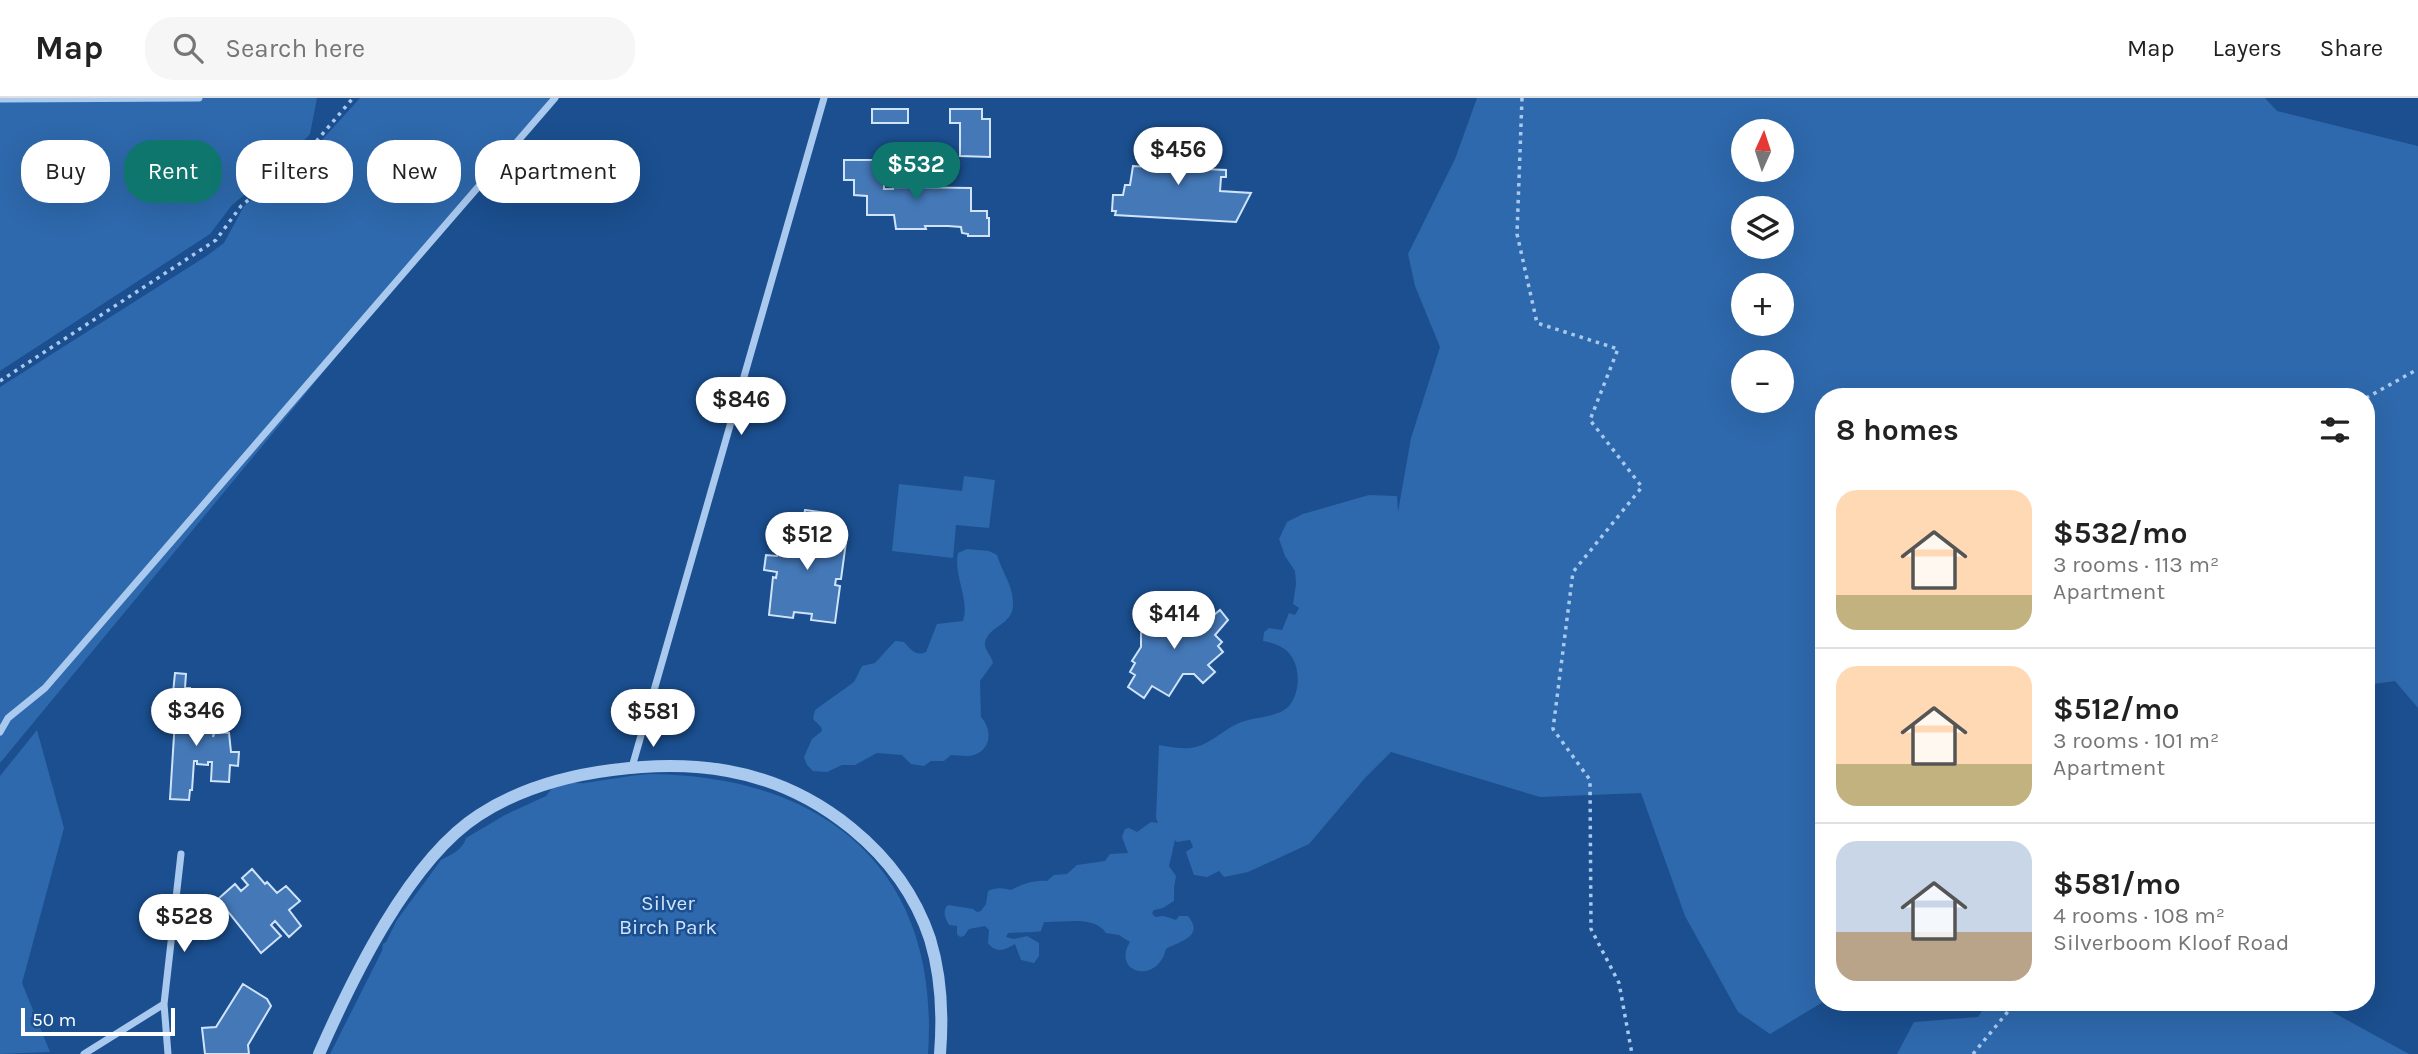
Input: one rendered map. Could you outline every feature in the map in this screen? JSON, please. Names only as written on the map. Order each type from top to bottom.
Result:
[{"type":"street","points":[[0,99],[199,98]]},
{"type":"street","points":[[0,732],[8,718],[45,688],[555,98]]},
{"type":"street","points":[[632,767],[824,98]]},
{"type":"street","points":[[319,1054],[372,948],[411,882],[444,844],[476,817],[524,792],[567,778],[632,767],[701,767],[758,778],[812,802],[858,834],[879,854],[903,884],[930,940],[939,982],[942,1028],[940,1054]]},
{"type":"street","points":[[168,1054],[164,1004],[181,855]]},
{"type":"street","points":[[84,1054],[164,1004]]},
{"type":"path","points":[[0,381],[216,240],[241,205],[309,150],[353,98]]},
{"type":"path","points":[[1522,98],[1517,234],[1537,323],[1618,349],[1590,419],[1642,487],[1573,572],[1553,729],[1590,780],[1591,929],[1619,983],[1632,1054]]},
{"type":"path","points":[[2375,393],[2418,369]]},
{"type":"path","points":[[1973,1054],[2008,1011]]},
{"type":"green space","points":[[0,98],[317,98],[310,134],[304,140],[236,140],[236,202],[210,234],[0,371]]},
{"type":"green space","points":[[360,98],[550,98],[515,140],[475,140],[475,189],[0,763],[0,387],[224,243],[248,203],[353,203],[353,140],[322,140]]},
{"type":"green space","points":[[1477,98],[2265,98],[2277,111],[2418,146],[2418,708],[2395,681],[2375,684],[2375,388],[1815,388],[1815,1007],[1770,1034],[1738,1012],[1685,916],[1641,793],[1540,797],[1391,752],[1365,778],[1309,844],[1248,872],[1224,877],[1219,871],[1207,877],[1194,875],[1186,852],[1193,847],[1190,840],[1175,840],[1169,866],[1176,876],[1174,901],[1152,913],[1155,917],[1164,916],[1176,920],[1179,916],[1188,916],[1194,929],[1188,937],[1166,949],[1161,961],[1154,968],[1138,971],[1131,967],[1126,961],[1130,942],[1086,922],[1044,922],[1041,931],[1008,933],[1006,937],[1014,939],[1027,936],[1039,943],[1039,956],[1034,963],[1021,960],[1015,944],[1001,950],[994,949],[988,943],[989,930],[985,926],[969,929],[960,937],[957,934],[957,926],[949,925],[946,920],[948,905],[981,911],[986,904],[988,891],[1000,888],[1011,890],[1028,883],[1047,881],[1054,875],[1067,874],[1077,865],[1105,861],[1110,854],[1128,853],[1122,837],[1125,829],[1137,832],[1151,822],[1158,823],[1159,745],[1183,748],[1198,746],[1239,723],[1279,713],[1289,706],[1298,684],[1296,667],[1289,653],[1283,648],[1263,641],[1264,632],[1269,628],[1282,630],[1289,613],[1295,615],[1299,608],[1293,604],[1295,571],[1285,556],[1279,539],[1287,522],[1303,514],[1369,495],[1397,496],[1398,512],[1411,438],[1440,347],[1415,286],[1408,254],[1455,159]]},
{"type":"green space","points":[[964,476],[995,480],[989,528],[956,525],[953,558],[892,551],[899,484],[962,491]]},
{"type":"green space","points":[[967,549],[989,551],[997,555],[1013,596],[1012,611],[1005,621],[991,632],[985,643],[993,663],[980,681],[981,717],[987,727],[987,744],[974,755],[951,755],[944,761],[931,761],[924,766],[911,764],[902,755],[877,753],[855,765],[842,765],[827,772],[813,771],[804,757],[812,739],[822,731],[813,719],[815,710],[854,682],[862,666],[875,663],[895,641],[904,642],[919,654],[926,652],[937,624],[963,621],[965,613],[957,561],[958,553]]},
{"type":"green space","points":[[37,730],[64,828],[22,983],[50,1052],[0,1054],[0,776]]},
{"type":"green space","name":"Silver Birch Park","points":[[648,774],[711,779],[768,792],[818,814],[859,845],[892,884],[915,932],[927,989],[928,1054],[330,1054],[382,951],[383,944],[397,920],[441,860],[459,849],[466,838],[505,815],[546,796],[557,782],[585,783]]},
{"type":"green space","points":[[1982,1011],[2331,1011],[2409,1054],[1897,1054],[1914,1022],[1978,1017]]},
{"type":"building","points":[[872,109],[908,109],[908,123],[872,123]]},
{"type":"building","points":[[950,109],[982,109],[982,119],[990,119],[990,157],[960,156],[960,123],[950,123]]},
{"type":"building","points":[[1155,131],[1171,132],[1170,135],[1175,135],[1174,145],[1205,147],[1204,169],[1226,170],[1226,177],[1221,177],[1220,191],[1251,193],[1236,222],[1115,215],[1116,211],[1112,211],[1113,195],[1123,195],[1125,185],[1130,185],[1133,166],[1149,167]]},
{"type":"building","points":[[844,160],[876,160],[876,173],[884,173],[884,189],[971,188],[971,211],[987,211],[989,236],[968,236],[962,233],[961,227],[948,226],[896,229],[894,215],[867,215],[867,196],[854,195],[854,180],[844,180]]},
{"type":"building","points":[[805,510],[828,513],[825,536],[820,535],[819,543],[821,538],[846,542],[841,579],[836,579],[835,585],[840,586],[835,623],[811,620],[812,614],[794,612],[793,618],[769,615],[773,577],[776,578],[777,572],[764,570],[766,555],[777,556],[779,533],[804,536],[806,541],[807,533],[801,533]]},
{"type":"building","points":[[1149,602],[1170,603],[1171,628],[1195,630],[1220,610],[1228,620],[1215,635],[1222,642],[1218,646],[1223,652],[1208,665],[1215,672],[1203,683],[1194,674],[1183,674],[1169,696],[1152,686],[1144,698],[1128,687],[1135,675],[1130,672],[1135,663],[1132,661],[1141,647],[1141,628],[1148,628],[1148,623],[1141,623],[1142,615],[1149,615]]},
{"type":"building","points":[[175,673],[186,674],[185,688],[190,688],[189,704],[185,704],[184,733],[194,733],[195,726],[214,727],[213,737],[215,732],[229,733],[231,752],[239,752],[238,766],[230,765],[229,782],[211,781],[212,762],[208,762],[208,765],[194,761],[189,800],[170,799],[176,704],[172,703]]},
{"type":"building","points":[[252,869],[277,893],[286,886],[300,901],[289,910],[301,926],[289,937],[275,921],[271,925],[281,936],[261,953],[218,899],[235,884],[241,891],[248,885],[242,878]]},
{"type":"building","points":[[243,984],[267,999],[271,1006],[248,1045],[249,1054],[205,1054],[202,1028],[216,1027]]}]
